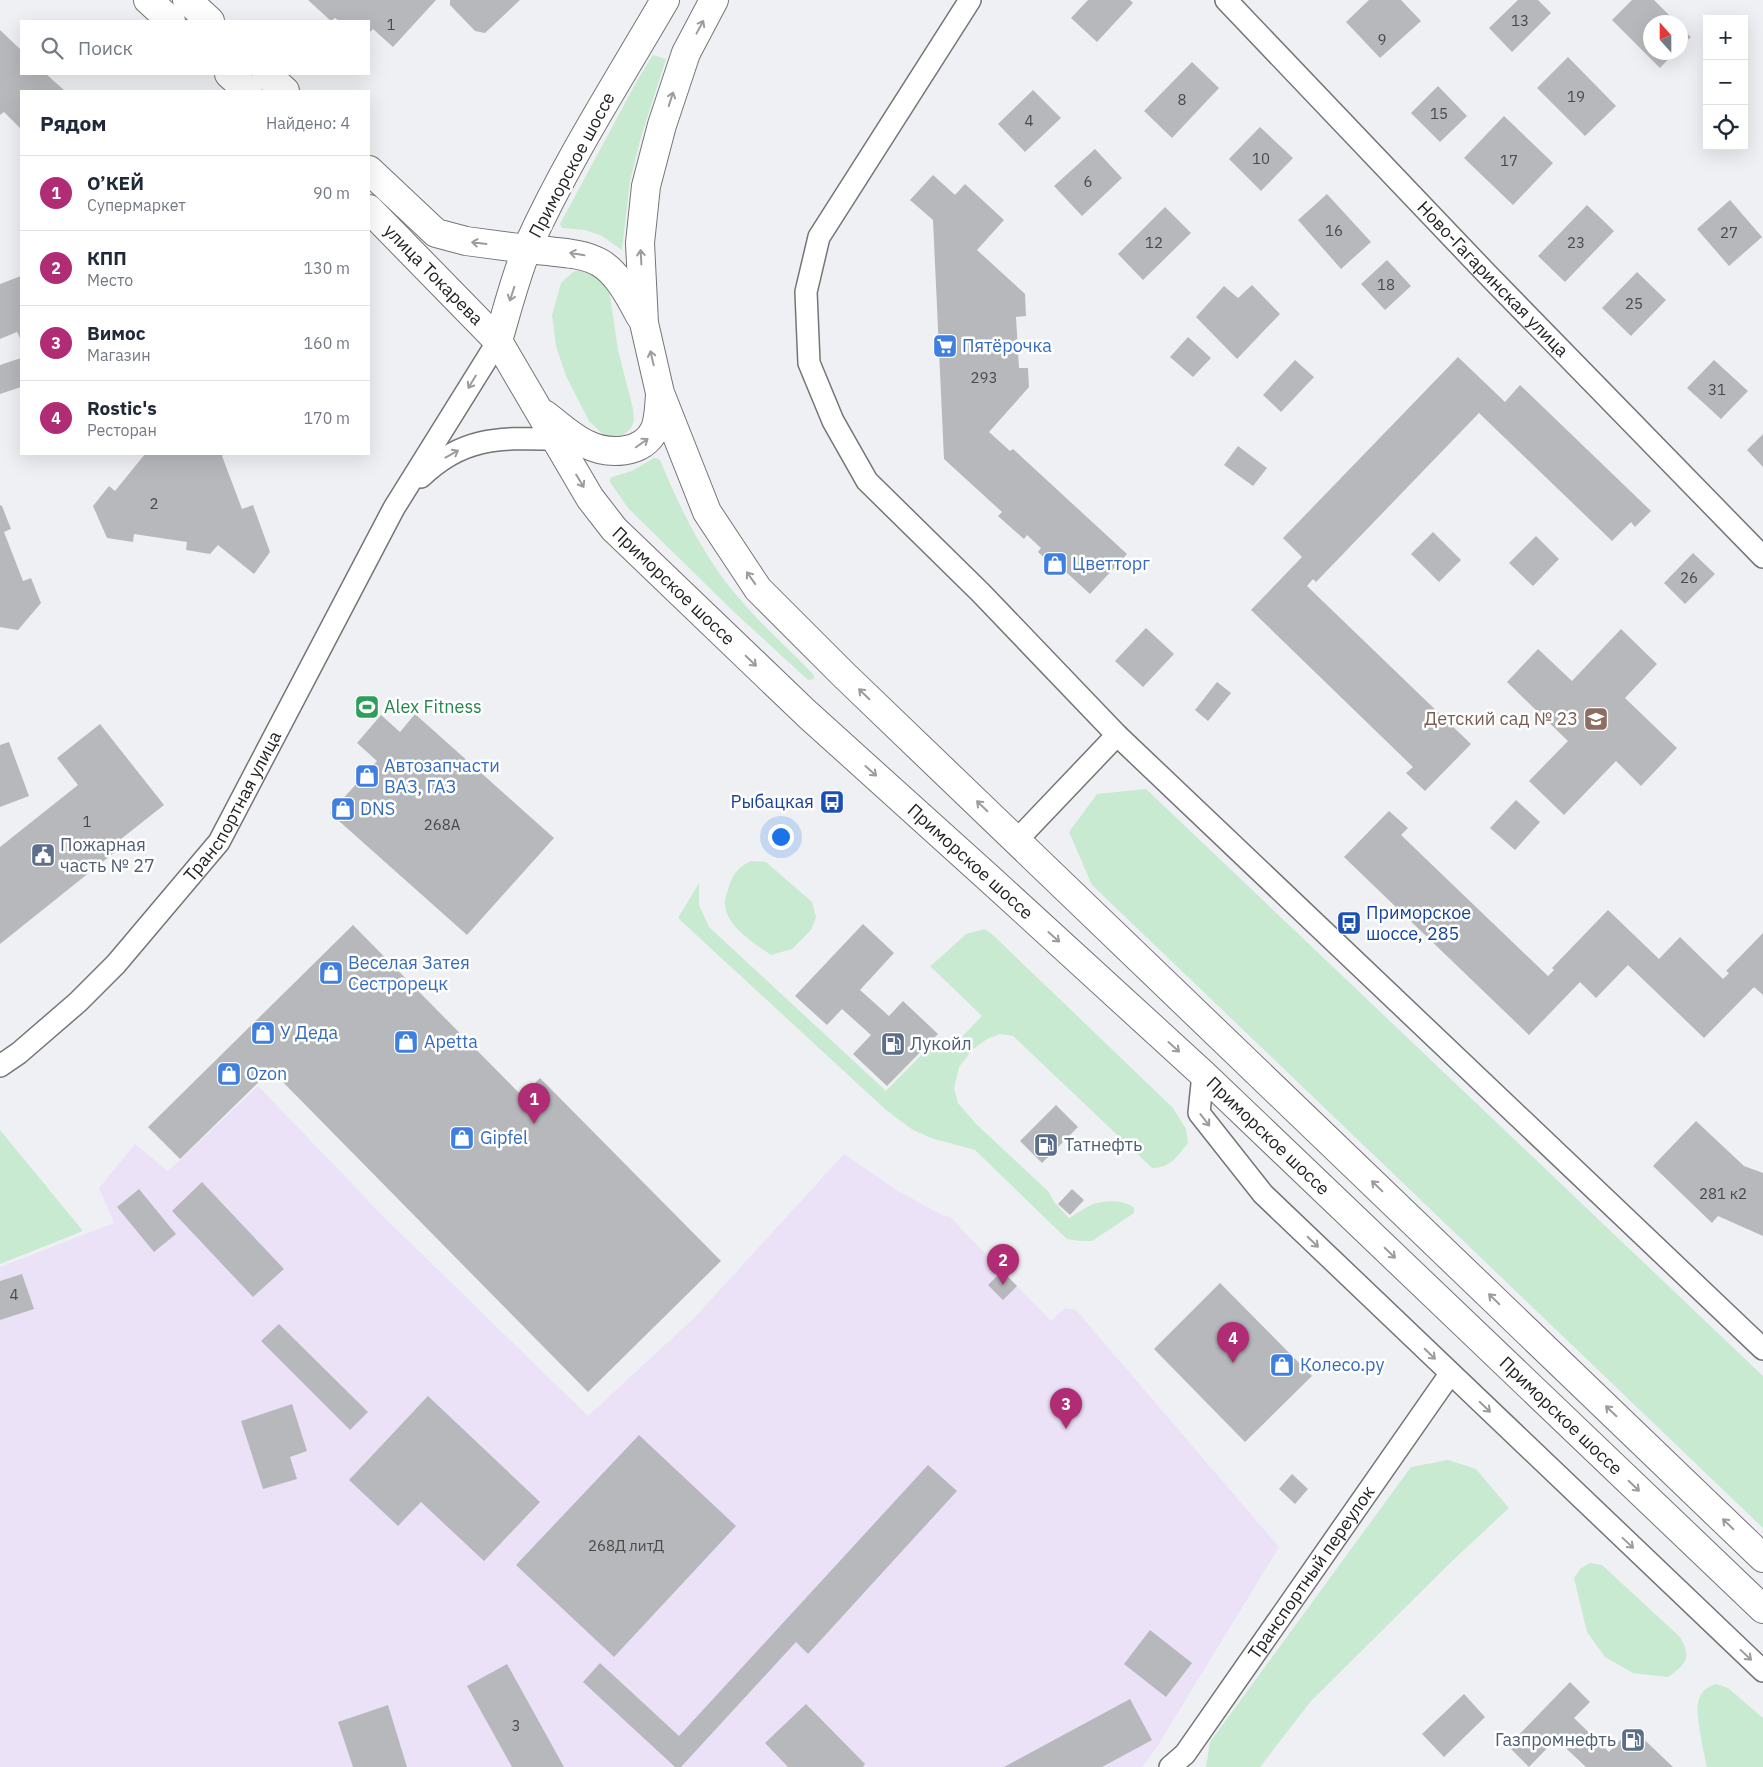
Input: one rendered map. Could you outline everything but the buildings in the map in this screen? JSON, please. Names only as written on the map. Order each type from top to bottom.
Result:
[{"type":"main road","points":[[148,0],[170,20]]},
{"type":"main road","points":[[187,0],[209,20]]},
{"type":"main road","name":"Приморское шоссе","points":[[665,0],[553,194],[527,248],[498,340],[590,498],[614,529],[807,714],[992,880],[1203,1074],[1763,1609]]},
{"type":"main road","points":[[714,0],[686,53],[662,125],[646,186],[640,243],[644,324],[660,393],[707,512],[758,589],[844,675],[1763,1558]]},
{"type":"main road","points":[[230,75],[247,90]]},
{"type":"main road","points":[[267,75],[283,90]]},
{"type":"main road","name":"улица Токарева","points":[[370,171],[436,233],[466,241],[582,254],[598,261],[616,275],[627,291],[644,324]]},
{"type":"main road","name":"улица Токарева","points":[[370,210],[498,340]]},
{"type":"main road","points":[[538,410],[586,444],[614,452],[628,450],[646,441],[652,434],[656,427],[660,393]]},
{"type":"street","points":[[970,0],[819,237],[806,292],[809,363],[833,421],[867,481],[981,593],[1117,735],[1763,1349]]},
{"type":"street","name":"Ново-Гагаринская улица","points":[[1226,0],[1487,274],[1763,558]]},
{"type":"street","name":"Транспортная улица","points":[[0,1066],[19,1053],[116,964],[219,842],[401,496],[498,340]]},
{"type":"street","name":"Транспортная улица","points":[[401,496],[446,457],[471,444],[519,438],[555,439]]},
{"type":"street","points":[[1017,840],[1117,735]]},
{"type":"street","points":[[1203,1074],[1199,1113],[1263,1194],[1763,1671]]},
{"type":"street","name":"Транспортный переулок","points":[[1170,1767],[1185,1754],[1450,1374]]},
{"type":"shaded area","points":[[258,1086],[384,1217],[588,1416],[695,1317],[844,1154],[898,1191],[942,1215],[950,1217],[1051,1321],[1065,1308],[1076,1310],[1279,1547],[1155,1750],[1142,1767],[0,1767],[0,1267],[114,1223],[99,1188],[135,1144],[168,1171]]},
{"type":"green space","points":[[653,55],[666,59],[641,137],[630,181],[622,250],[602,236],[585,230],[562,228],[560,224],[638,79]]},
{"type":"green space","points":[[583,269],[596,270],[609,289],[618,350],[633,409],[634,421],[631,428],[621,437],[605,436],[589,421],[566,376],[556,346],[552,315],[561,283],[573,272]]},
{"type":"green space","points":[[654,458],[660,460],[686,517],[706,553],[730,588],[752,613],[811,672],[814,679],[808,680],[733,611],[628,508],[610,482],[610,479],[632,471]]},
{"type":"green space","points":[[1146,789],[1763,1376],[1763,1528],[1092,885],[1069,832],[1097,794]]},
{"type":"green space","points":[[751,861],[766,862],[812,902],[816,917],[811,930],[792,949],[771,955],[742,934],[727,913],[725,900],[732,877],[740,868]]},
{"type":"green space","points":[[699,883],[699,905],[709,927],[886,1091],[940,1036],[952,1047],[982,1016],[930,966],[966,934],[985,929],[1173,1108],[1186,1129],[1188,1143],[1169,1164],[1152,1168],[1013,1036],[1000,1034],[987,1039],[972,1050],[959,1067],[954,1088],[958,1103],[976,1124],[1049,1192],[1054,1202],[1069,1218],[1091,1205],[1104,1202],[1126,1203],[1134,1208],[1134,1213],[1092,1241],[1067,1239],[975,1150],[931,1138],[913,1130],[886,1110],[678,918]]},
{"type":"green space","points":[[0,1130],[83,1231],[0,1264]]},
{"type":"green space","points":[[1448,1460],[1476,1469],[1509,1508],[1451,1562],[1311,1701],[1260,1767],[1206,1767],[1210,1742],[1411,1467]]},
{"type":"green space","points":[[1590,1563],[1602,1565],[1680,1637],[1686,1650],[1685,1660],[1668,1677],[1633,1673],[1605,1657],[1587,1632],[1574,1578],[1581,1568]]},
{"type":"green space","points":[[1716,1684],[1728,1688],[1763,1718],[1763,1767],[1707,1767],[1700,1732],[1698,1705],[1700,1696],[1704,1691]]},
{"type":"place","name":"Пятёрочка","points":[[945,346]]},
{"type":"place","name":"Цветторг","points":[[1055,564]]},
{"type":"place","name":"Alex Fitness","points":[[367,707]]},
{"type":"place","name":"Детский сад № 23","points":[[1596,719]]},
{"type":"place","name":"Автозапчасти ВАЗ, ГАЗ","points":[[367,776]]},
{"type":"place","name":"Рыбацкая","points":[[832,802]]},
{"type":"place","name":"DNS","points":[[343,809]]},
{"type":"place","name":"Пожарная часть № 27","points":[[43,855]]},
{"type":"place","name":"Приморское шоссе, 285","points":[[1349,923]]},
{"type":"place","name":"Веселая Затея Сестрорецк","points":[[331,973]]},
{"type":"place","name":"У Деда","points":[[263,1033]]},
{"type":"place","name":"Apetta","points":[[406,1042]]},
{"type":"place","name":"Лукойл","points":[[893,1044]]},
{"type":"place","name":"Ozon","points":[[229,1074]]},
{"type":"place","name":"О’КЕЙ","points":[[534,1124]]},
{"type":"place","name":"Gipfel","points":[[462,1138]]},
{"type":"place","name":"Татнефть","points":[[1046,1145]]},
{"type":"place","name":"КПП","points":[[1003,1285]]},
{"type":"place","name":"Rostic's","points":[[1233,1363]]},
{"type":"place","name":"Колесо.ру","points":[[1282,1365]]},
{"type":"place","name":"Вимос","points":[[1066,1429]]},
{"type":"place","name":"Газпромнефть","points":[[1633,1740]]}]
